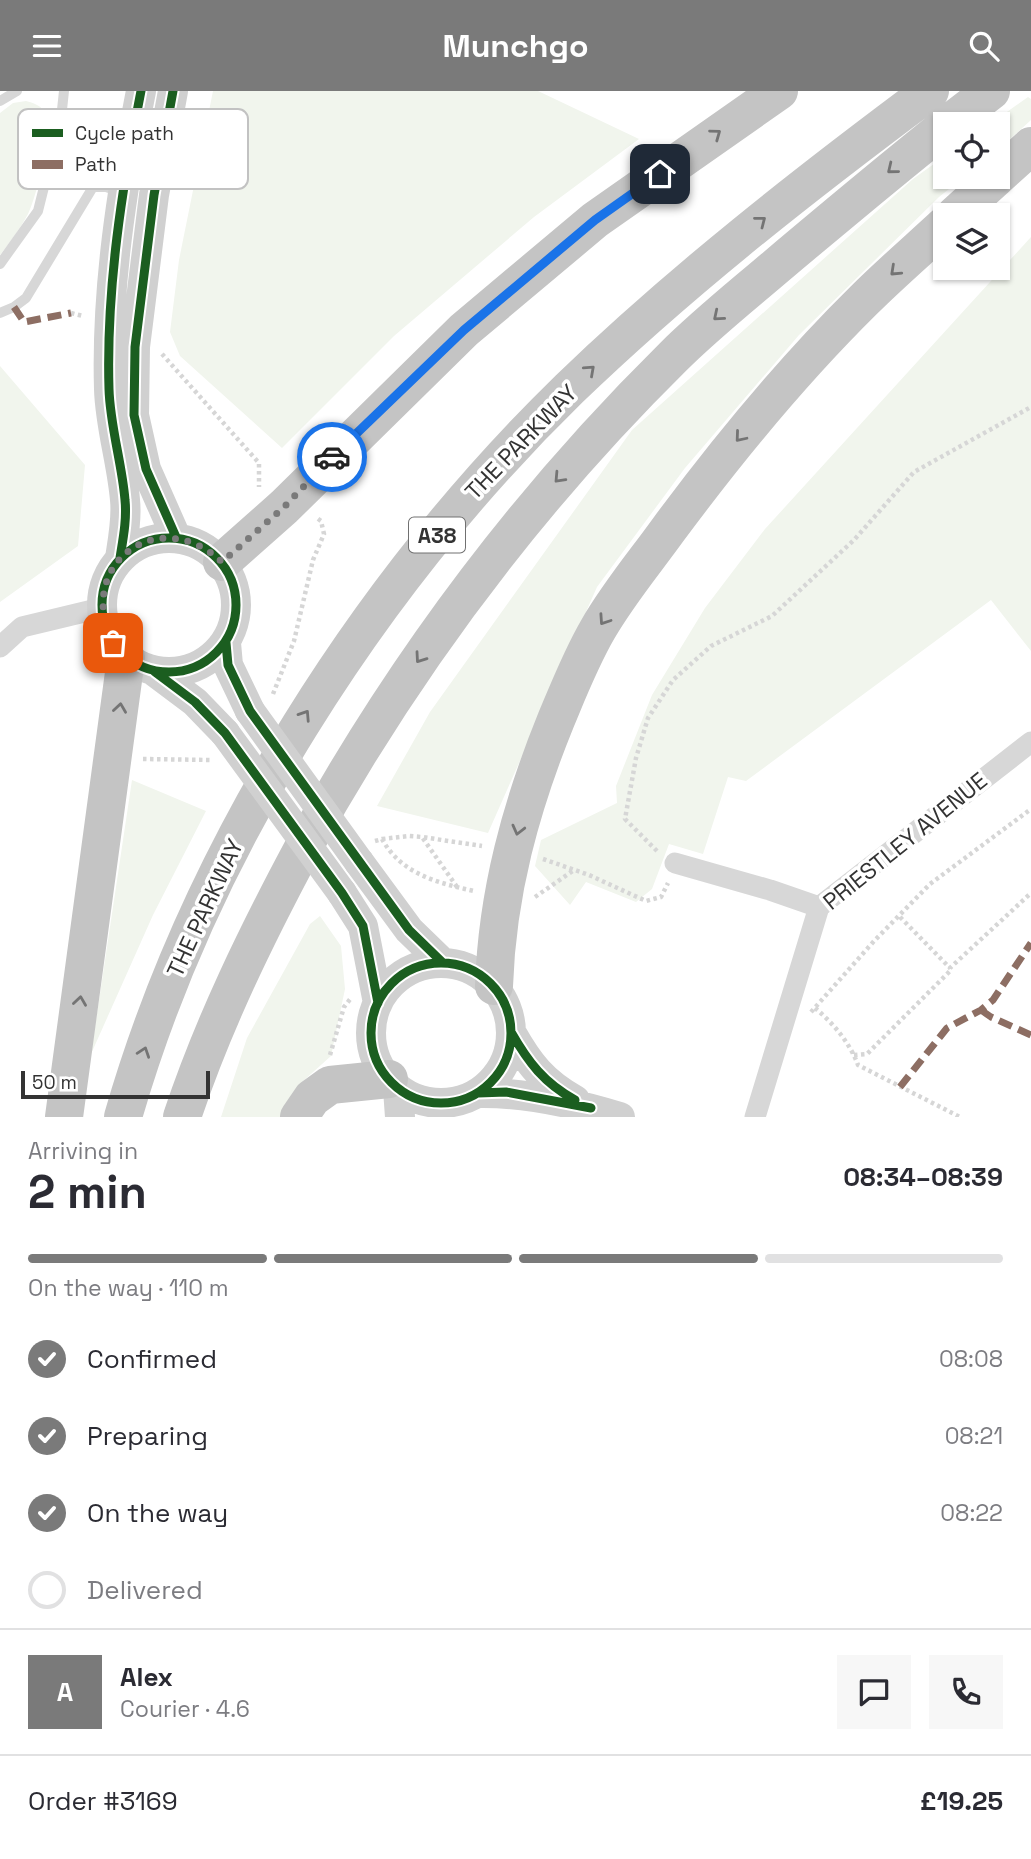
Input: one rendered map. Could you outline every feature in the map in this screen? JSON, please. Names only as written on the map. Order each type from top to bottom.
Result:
[{"type":"highway","points":[[222,562],[284,507],[464,330],[595,220],[779,91]]},
{"type":"highway","name":"THE PARKWAY","points":[[123,1117],[163,998],[220,870],[303,718],[387,598],[460,505],[568,390],[657,310],[755,225],[930,91]]},
{"type":"highway","name":"A38","points":[[964,112],[992,91]]},
{"type":"highway","name":"A38","points":[[182,1117],[194,1081],[260,927],[341,780],[389,703],[478,576],[552,485],[671,359],[701,330],[933,136]]},
{"type":"highway","points":[[1010,165],[1031,146]]},
{"type":"highway","points":[[968,203],[983,189]]},
{"type":"highway","points":[[494,986],[496,943],[517,898],[521,816],[543,751],[598,628],[709,475],[776,394],[863,301],[933,236]]},
{"type":"highway","points":[[64,1117],[114,759],[140,664]]},
{"type":"highway","points":[[299,1117],[312,1098],[330,1085],[396,1095]]},
{"type":"main road","points":[[138,109],[141,91]]},
{"type":"main road","points":[[170,109],[173,91]]},
{"type":"main road","points":[[120,558],[126,502],[109,391],[111,294],[125,189]]},
{"type":"main road","points":[[155,189],[135,347],[134,415],[146,468],[176,537]]},
{"type":"main road","points":[[140,664],[175,673],[194,668],[212,658],[226,643],[234,623],[237,602],[232,580],[222,562],[193,541],[176,537],[156,538],[136,545],[120,558],[109,573],[103,590],[101,608],[104,626],[113,643],[140,664],[195,702],[225,733],[342,893],[363,926],[378,1003]]},
{"type":"main road","points":[[226,643],[231,672],[260,705],[359,862],[409,930],[443,963]]},
{"type":"main road","points":[[466,1103],[496,1077],[508,1056],[511,1032],[509,1016],[494,986],[471,970],[443,963],[423,965],[405,973],[389,986],[378,1003],[372,1022],[372,1043],[377,1062],[396,1095],[442,1103],[466,1103],[506,1092],[591,1108],[620,1117]]},
{"type":"main road","points":[[511,1032],[528,1062],[556,1090],[591,1108]]},
{"type":"street","points":[[0,647],[22,627],[101,608]]},
{"type":"street","name":"PRIESTLEY AVENUE","points":[[755,1117],[819,907],[1031,742]]},
{"type":"street","points":[[675,863],[819,907]]},
{"type":"lane","points":[[62,109],[64,91]]},
{"type":"lane","points":[[0,101],[12,92]]},
{"type":"lane","points":[[0,264],[38,211],[43,189]]},
{"type":"lane","points":[[0,313],[26,298],[92,189]]},
{"type":"lane","points":[[112,189],[124,193]]},
{"type":"path","points":[[160,351],[259,463]]},
{"type":"path","points":[[543,859],[646,901],[661,897],[675,863],[664,858],[625,819],[636,758],[648,718],[673,680],[711,646],[772,616],[854,540],[914,472],[1031,407]]},
{"type":"path","points":[[260,705],[294,641],[313,560],[324,534],[321,521],[313,514]]},
{"type":"path","points":[[114,759],[244,760]]},
{"type":"path","points":[[777,1038],[815,1008],[875,940],[930,884],[1031,809]]},
{"type":"path","points":[[359,862],[374,841],[382,839],[409,836],[488,847]]},
{"type":"path","points":[[422,837],[457,888]]},
{"type":"path","points":[[382,839],[390,854],[414,871],[444,885],[517,898],[575,870]]},
{"type":"path","points":[[854,1055],[867,1053],[951,970],[950,968],[1031,893]]},
{"type":"path","points":[[900,916],[950,968]]},
{"type":"path","points":[[330,1085],[328,1061],[344,1007],[372,968]]},
{"type":"path","points":[[815,1008],[830,1020],[858,1065],[960,1117]]},
{"type":"shaded area","points":[[213,91],[538,91],[639,139],[534,217],[394,336],[282,448],[180,356],[170,332],[179,260],[193,189],[248,189],[248,109],[209,109]]},
{"type":"shaded area","points":[[1028,97],[1031,99],[1031,120],[1010,139],[1010,112],[1007,112]]},
{"type":"shaded area","points":[[26,101],[42,109],[18,109],[18,189],[37,189],[28,214],[0,255],[0,113],[13,103]]},
{"type":"shaded area","points":[[933,165],[933,189],[949,189],[799,335],[685,468],[597,587],[488,833],[377,806],[430,712],[632,430],[913,179]]},
{"type":"shaded area","points":[[1031,237],[1031,651],[991,600],[746,781],[728,777],[703,854],[669,844],[652,889],[636,902],[586,882],[570,905],[535,866],[541,840],[617,803],[616,786],[652,695],[705,608],[765,529],[992,280],[1010,280],[1010,260]]},
{"type":"shaded area","points":[[0,366],[85,465],[78,546],[0,602]]},
{"type":"shaded area","points":[[132,780],[206,811],[153,915],[91,1054]]},
{"type":"shaded area","points":[[320,916],[341,946],[345,989],[331,1056],[302,1082],[280,1117],[221,1117],[247,1038],[310,924]]},
{"type":"marked path","points":[[14,307],[24,322],[71,313]]},
{"type":"marked path","points":[[900,1087],[947,1028],[981,1010],[993,1000],[1031,943]]},
{"type":"marked path","points":[[981,1010],[1031,1035]]},
{"type":"cycle path","points":[[138,109],[141,91]]},
{"type":"cycle path","points":[[170,109],[173,91]]},
{"type":"cycle path","points":[[120,558],[125,507],[110,403],[109,351],[113,276],[124,189]]},
{"type":"cycle path","points":[[155,189],[135,347],[134,415],[146,469],[176,537]]},
{"type":"cycle path","points":[[169,538],[195,543],[217,557],[231,579],[236,605],[231,631],[217,653],[195,667],[169,672],[143,667],[121,653],[107,631],[102,605],[107,579],[121,557],[143,543],[169,538]]},
{"type":"cycle path","points":[[226,643],[228,665],[250,711],[409,930],[443,963]]},
{"type":"cycle path","points":[[155,672],[195,702],[225,733],[342,893],[363,926],[378,1003]]},
{"type":"cycle path","points":[[441,963],[468,969],[490,984],[505,1006],[511,1033],[505,1060],[490,1082],[468,1097],[441,1103],[414,1097],[392,1082],[377,1060],[371,1033],[377,1006],[392,984],[414,969],[441,963]]},
{"type":"cycle path","points":[[511,1032],[538,1071],[575,1100]]},
{"type":"cycle path","points":[[478,1093],[506,1092],[591,1108]]},
{"type":"way so far","points":[[113,643],[104,626],[101,608],[109,573],[120,558],[136,545],[156,538],[176,537],[193,541],[222,562],[284,507],[332,457]]},
{"type":"route","points":[[332,457],[464,330],[595,220],[660,174]]}]
